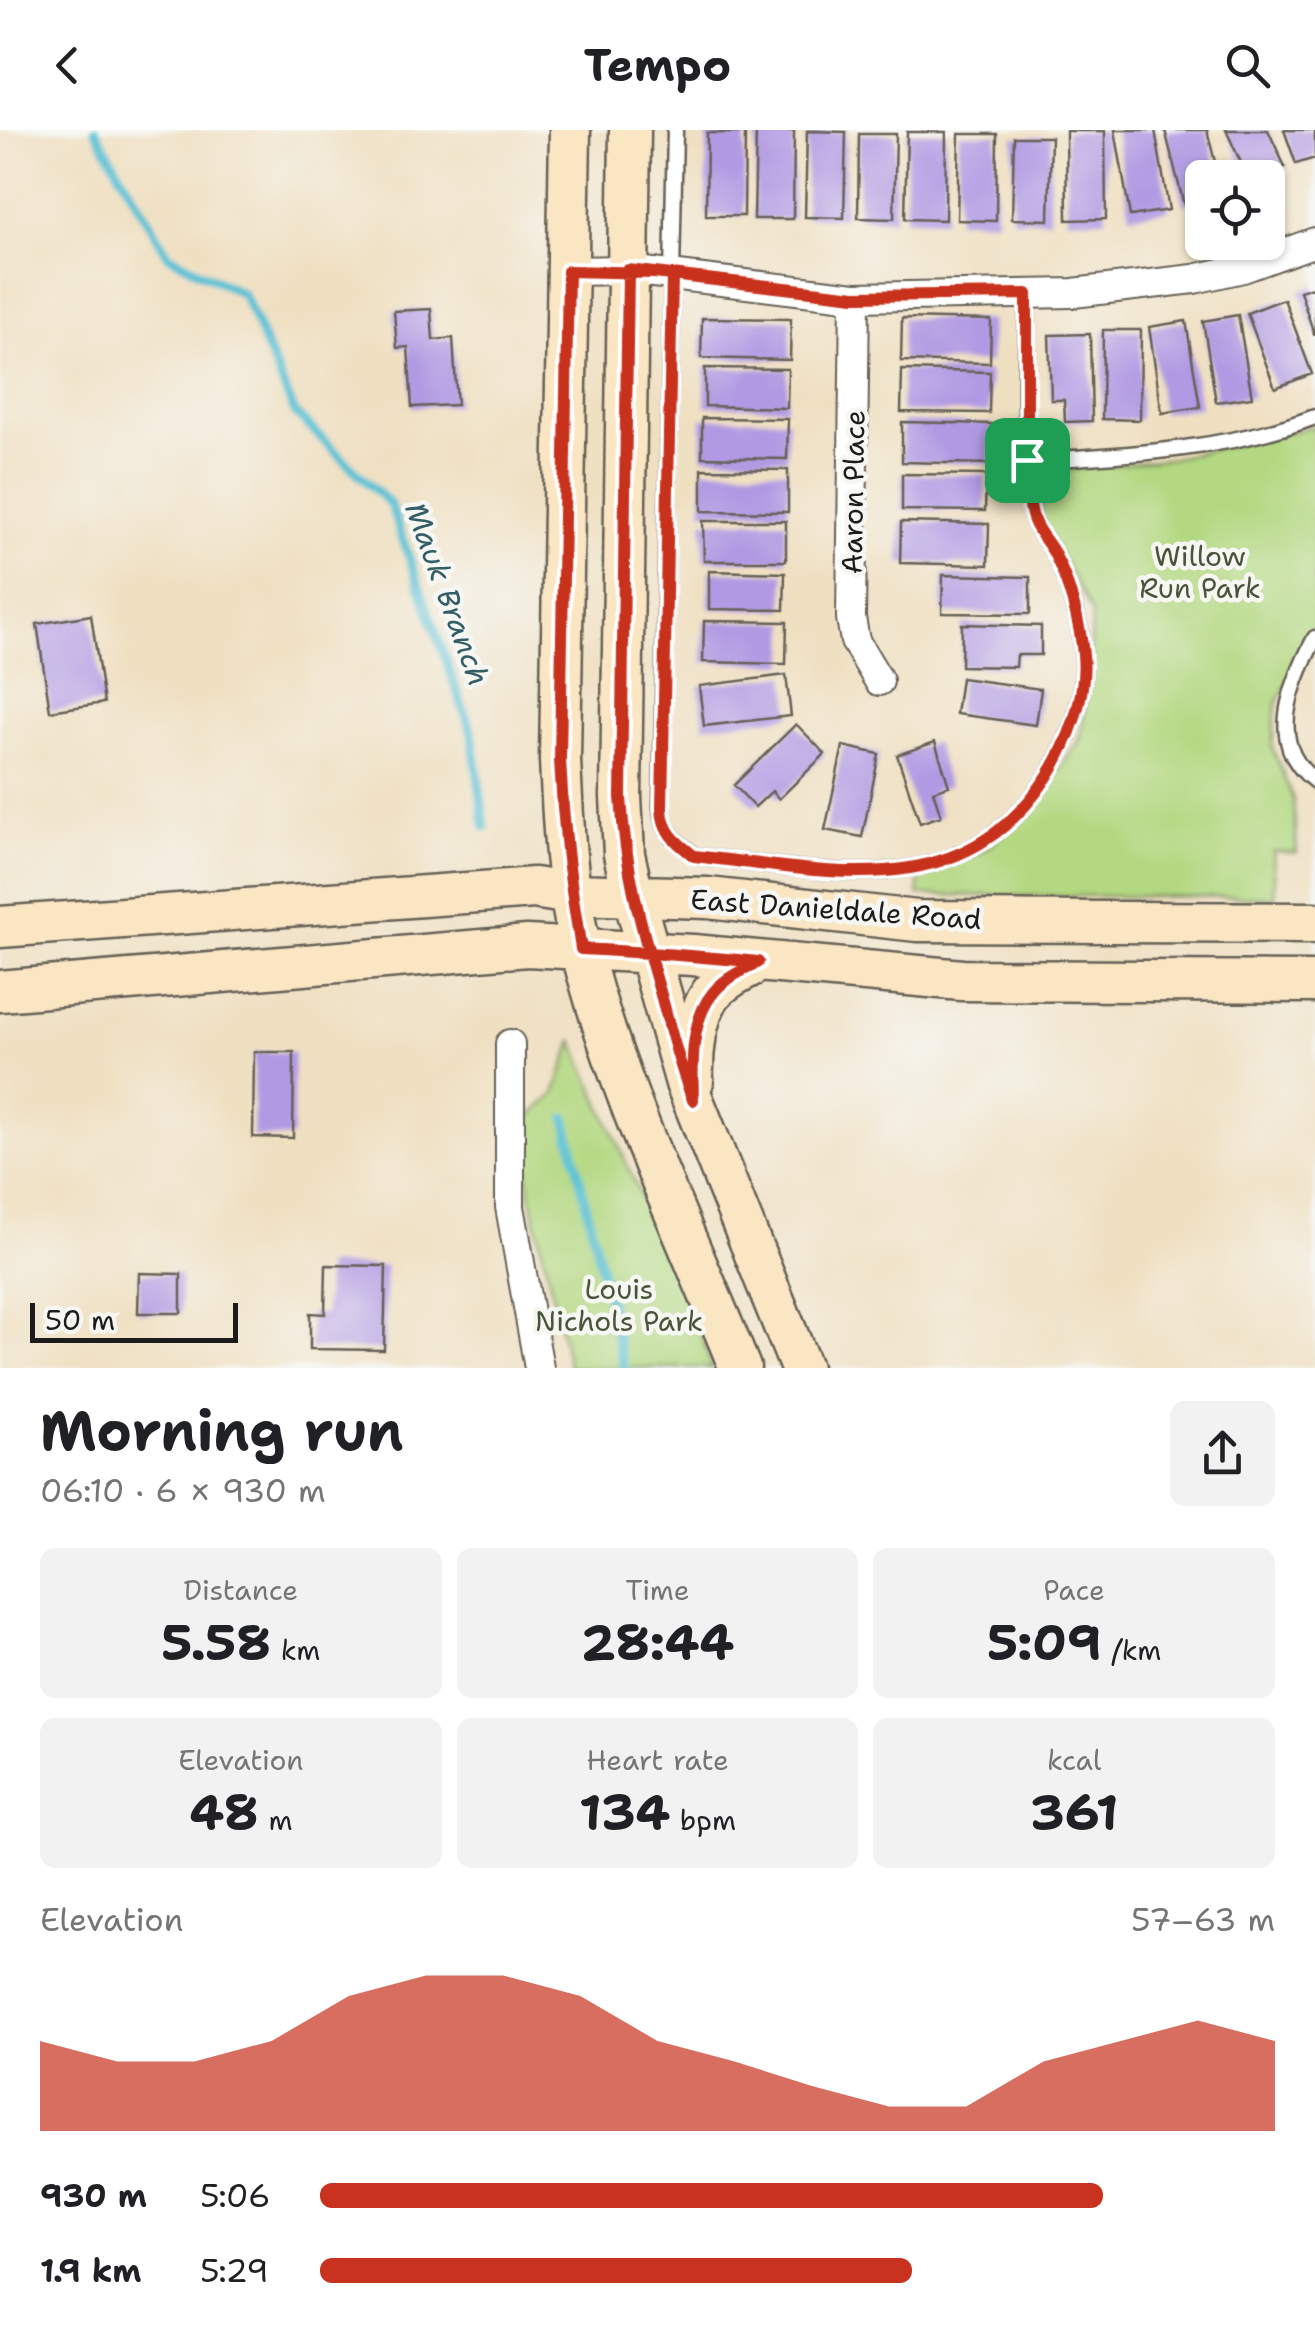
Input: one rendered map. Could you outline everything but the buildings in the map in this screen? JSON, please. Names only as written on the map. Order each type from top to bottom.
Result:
[{"type":"main road","points":[[570,130],[560,760],[571,894],[581,949],[644,1141],[740,1368]]},
{"type":"main road","points":[[630,130],[621,797],[624,854],[693,1100],[801,1368]]},
{"type":"main road","name":"East Danieldale Road","points":[[0,927],[534,888],[571,894],[708,898],[917,921],[1315,922]]},
{"type":"main road","name":"East Danieldale Road","points":[[0,992],[527,946],[962,980],[1315,982]]},
{"type":"main road","points":[[693,1100],[692,1060],[698,1027],[710,996],[728,978],[758,962]]},
{"type":"street","points":[[568,271],[628,270],[855,296],[1089,292],[1194,280],[1243,268],[1315,242]]},
{"type":"street","name":"Aaron Place","points":[[855,296],[851,618],[855,641],[880,681]]},
{"type":"street","points":[[510,1044],[510,1208],[539,1368]]},
{"type":"lane","points":[[675,130],[662,820],[674,842],[694,856],[865,874],[924,867],[954,857],[980,842],[1037,792],[1056,764],[1070,734],[1084,656],[1069,587],[1033,520],[1027,460],[1027,294]]},
{"type":"lane","points":[[1027,460],[1148,453],[1228,440],[1315,417]]},
{"type":"lane","points":[[1315,638],[1291,695],[1285,740],[1297,764],[1315,781]]},
{"type":"green space","name":"Willow Run Park","points":[[1315,426],[1315,631],[1276,705],[1272,747],[1293,799],[1297,853],[1273,851],[1275,897],[918,895],[920,875],[984,851],[1030,810],[1080,740],[1090,673],[1092,613],[1039,517],[1042,489],[1068,470],[1173,458]]},
{"type":"green space","name":"Louis Nichols Park","points":[[573,1041],[712,1368],[569,1368],[519,1127],[555,1094]]},
{"type":"waterway","name":"Mauk Branch","points":[[95,130],[168,255],[243,294],[295,413],[390,504],[472,733],[485,827]]},
{"type":"waterway","name":"Mauk Branch","points":[[566,1118],[624,1368]]},
{"type":"route","points":[[1027,460],[1027,294],[855,296],[654,273],[628,270],[568,271],[560,760],[571,894],[581,949],[649,953],[693,955],[758,962],[728,978],[710,996],[698,1027],[692,1060],[693,1100],[658,986],[649,953],[633,896],[624,854],[621,797],[628,270],[672,275],[662,808],[662,820],[674,842],[694,856],[865,874],[924,867],[954,857],[980,842],[1037,792],[1070,734],[1084,656],[1069,587],[1033,520],[1027,460]]}]
